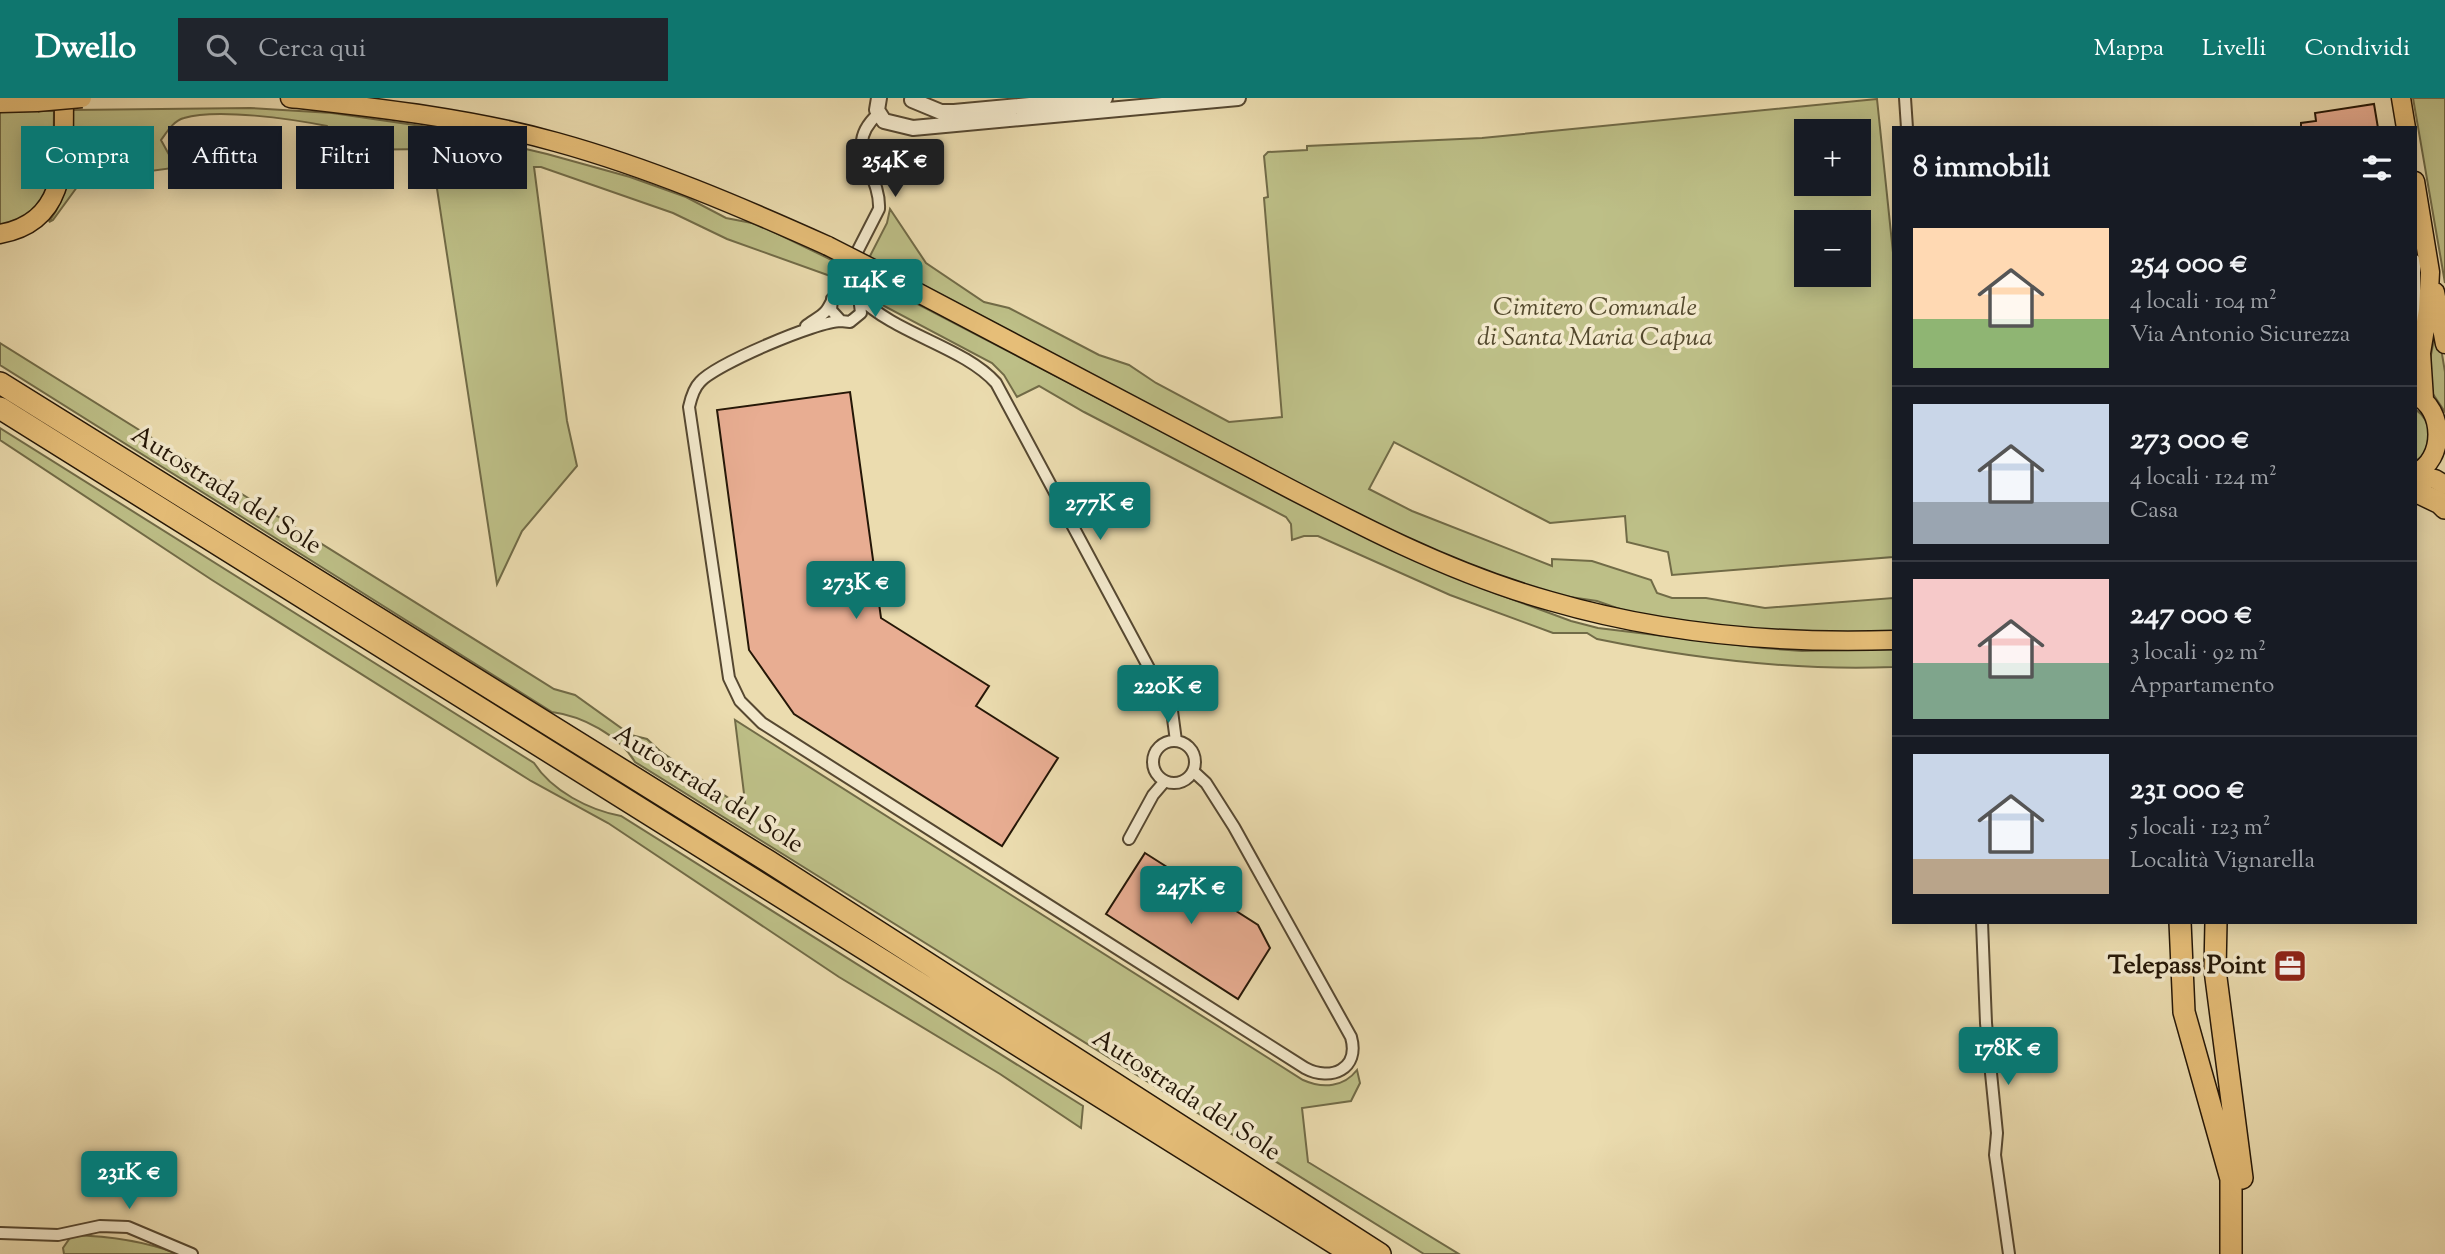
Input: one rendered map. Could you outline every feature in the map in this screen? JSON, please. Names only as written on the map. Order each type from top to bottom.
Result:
[{"type":"highway","name":"Autostrada del Sole","points":[[0,383],[756,853],[1380,1254]]},
{"type":"highway","name":"Autostrada del Sole","points":[[0,408],[1352,1254]]},
{"type":"highway","points":[[2417,492],[2445,508]]},
{"type":"highway","points":[[2180,924],[2184,1013],[2231,1179],[2231,1254]]},
{"type":"highway","points":[[2216,924],[2215,970],[2242,1172],[2244,1254]]},
{"type":"main road","points":[[0,234],[24,228],[36,220],[52,199],[63,161],[64,98]]},
{"type":"main road","points":[[0,103],[82,98]]},
{"type":"main road","points":[[290,98],[387,109],[555,142],[660,175],[734,204],[877,271],[1322,505],[1480,579],[1549,601],[1656,627],[1779,640],[1892,640]]},
{"type":"main road","points":[[2401,98],[2406,126]]},
{"type":"main road","points":[[2417,195],[2445,344]]},
{"type":"main road","points":[[2430,272],[2428,310],[2418,358],[2419,397],[2437,412],[2442,423],[2445,468]]},
{"type":"main road","points":[[2417,473],[2430,464],[2442,445]]},
{"type":"main road","points":[[2417,474],[2435,479],[2445,485]]},
{"type":"street","points":[[899,124],[909,118],[911,99],[940,112],[954,112],[1105,98]]},
{"type":"street","points":[[877,103],[888,123],[914,128],[1238,98]]},
{"type":"street","points":[[1905,98],[1907,126]]},
{"type":"street","points":[[877,103],[864,129],[861,145],[878,194],[879,209],[826,311],[802,330],[709,375],[700,382],[689,407],[729,678],[740,701],[762,723],[1306,1068],[1323,1075],[1340,1071],[1350,1059],[1351,1037],[1234,827],[1206,783],[1193,771]]},
{"type":"street","points":[[851,267],[862,307],[855,320]]},
{"type":"street","points":[[841,321],[831,310],[834,297],[845,290],[858,295],[888,319],[978,368],[996,383],[1172,710],[1176,741]]},
{"type":"street","points":[[802,330],[868,316],[888,319]]},
{"type":"street","points":[[1129,838],[1153,795],[1165,781],[1184,780],[1193,771],[1193,752],[1183,742],[1163,744],[1153,757],[1155,771],[1165,781]]},
{"type":"street","points":[[1982,924],[1986,1023],[1997,1133],[1995,1155],[2009,1254]]},
{"type":"street","points":[[0,1233],[58,1235],[100,1226],[128,1227],[192,1254]]},
{"type":"green space","points":[[2413,98],[2445,98],[2445,283]]},
{"type":"green space","name":"Cimitero Comunale di Santa Maria Capua","points":[[1877,99],[1892,243],[1892,557],[1672,575],[1668,552],[1627,542],[1625,516],[1550,523],[1394,442],[1369,489],[1412,511],[1552,566],[1552,559],[1592,561],[1651,580],[1657,593],[1672,598],[1706,598],[1765,608],[1892,598],[1892,632],[1822,635],[1682,623],[1637,615],[1597,601],[1550,594],[1454,559],[1361,517],[869,258],[887,223],[890,209],[926,263],[984,302],[1009,308],[1099,355],[1129,365],[1156,383],[1229,422],[1282,417],[1264,198],[1268,197],[1264,156],[1268,152],[1307,150],[1307,146],[1482,138]]},
{"type":"green space","points":[[250,108],[332,113],[421,126],[408,126],[408,149],[394,149],[394,126],[327,126],[255,116],[198,115],[168,126],[168,131],[161,140],[168,153],[168,169],[154,171],[154,126],[72,126],[72,110]]},
{"type":"green space","points":[[0,110],[54,111],[54,126],[21,126],[21,189],[46,189],[43,196],[36,208],[25,218],[0,228]]},
{"type":"green space","points":[[527,149],[630,177],[686,197],[726,218],[757,224],[840,264],[833,277],[727,239],[673,213],[541,167],[534,167],[567,421],[577,466],[522,531],[497,584],[437,189],[527,189]]},
{"type":"green space","points":[[65,189],[76,189],[49,222],[57,209]]},
{"type":"green space","points":[[860,274],[1341,525],[1407,557],[1571,621],[1598,628],[1763,648],[1802,651],[1892,649],[1892,667],[1818,667],[1744,662],[1634,646],[1597,639],[1587,633],[1553,633],[1450,595],[1318,536],[1304,536],[1292,540],[1291,524],[1286,517],[1039,386],[1017,397],[1004,375],[992,363],[869,298],[860,287]]},
{"type":"green space","points":[[2437,324],[2445,372],[2445,412],[2429,388],[2429,365]]},
{"type":"green space","points":[[0,343],[554,689],[575,695],[631,735],[647,739],[660,751],[746,810],[735,720],[1303,1080],[1318,1085],[1333,1085],[1346,1080],[1357,1070],[1360,1083],[1351,1101],[1302,1108],[1308,1162],[1459,1254],[1424,1254],[635,762],[620,743],[599,728],[552,712],[0,365]]},
{"type":"green space","points":[[2417,411],[2426,421],[2430,435],[2430,443],[2417,460]]},
{"type":"green space","points":[[0,428],[534,763],[551,782],[572,798],[621,816],[1083,1106],[1081,1128],[1000,1074],[839,977],[608,823],[531,781],[212,580],[0,440]]},
{"type":"green space","points":[[72,1235],[126,1240],[178,1254],[64,1254],[63,1248]]},
{"type":"building","points":[[2374,104],[2378,126],[2301,126],[2301,123],[2316,121],[2315,113]]},
{"type":"building","points":[[850,392],[881,618],[989,686],[976,706],[1058,758],[1002,846],[794,714],[749,650],[717,410]]},
{"type":"building","points":[[1145,853],[1258,925],[1270,948],[1238,999],[1106,914]]},
{"type":"place","name":"Telepass Point","points":[[2290,966]]}]
